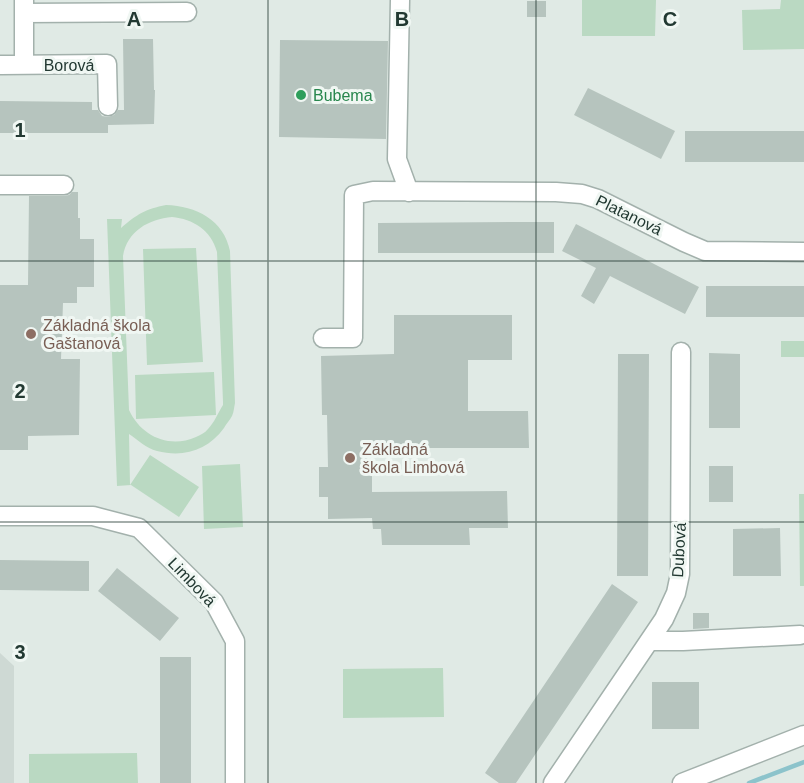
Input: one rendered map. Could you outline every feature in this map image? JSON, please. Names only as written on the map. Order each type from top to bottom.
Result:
[{"type":"street","points":[[400,0],[397,159],[409,192]]},
{"type":"street","points":[[24,7],[187,12]]},
{"type":"street","name":"Borová","points":[[24,7],[24,65]]},
{"type":"street","name":"Borová","points":[[0,65],[107,64],[108,106]]},
{"type":"street","points":[[0,185],[64,185]]},
{"type":"street","name":"Platanová","points":[[323,338],[353,338],[354,195],[373,191],[582,194],[598,199],[705,251],[804,252]]},
{"type":"street","name":"Dubová","points":[[553,783],[664,619],[676,593],[680,574],[681,352]]},
{"type":"street","name":"Limbová","points":[[0,516],[93,516],[139,528],[214,602],[235,641],[235,783]]},
{"type":"street","points":[[649,641],[800,635]]},
{"type":"street","points":[[682,783],[804,735]]},
{"type":"shaded area","points":[[0,653],[14,666],[14,783],[0,783]]},
{"type":"green space","points":[[582,0],[656,0],[655,36],[582,36]]},
{"type":"green space","points":[[781,0],[804,0],[804,49],[743,50],[742,10],[780,9]]},
{"type":"green space","points":[[166,205],[188,208],[207,217],[222,231],[230,251],[235,403],[232,416],[211,442],[186,453],[157,451],[129,434],[130,485],[150,455],[199,487],[179,517],[131,485],[117,486],[107,219],[122,219],[121,228],[147,210]],"holes":[[[180,218],[194,223],[206,232],[217,252],[223,405],[205,432],[176,442],[166,441],[148,433],[134,419],[129,410],[123,256],[129,240],[140,228],[155,220]]]},
{"type":"green space","points":[[196,248],[203,362],[147,365],[143,249]]},
{"type":"green space","points":[[781,341],[804,341],[804,357],[781,357]]},
{"type":"green space","points":[[214,372],[216,415],[136,419],[135,375]]},
{"type":"green space","points":[[240,464],[243,527],[204,529],[202,466]]},
{"type":"green space","points":[[799,494],[804,494],[804,586],[800,586]]},
{"type":"green space","points":[[443,668],[444,717],[343,718],[343,669]]},
{"type":"green space","points":[[137,753],[138,783],[29,783],[29,754]]},
{"type":"building","points":[[527,1],[546,1],[546,17],[527,17]]},
{"type":"building","points":[[123,39],[153,39],[154,124],[108,125],[108,133],[0,133],[0,101],[92,102],[92,110],[98,110],[102,116],[108,117],[114,115],[118,110],[124,110]]},
{"type":"building","points":[[280,40],[388,41],[386,139],[279,137]]},
{"type":"building","points":[[588,88],[675,131],[661,159],[574,115]]},
{"type":"building","points":[[685,131],[804,131],[804,162],[685,162]]},
{"type":"building","name":"Základná škola Gaštanová","points":[[78,192],[80,239],[94,239],[94,287],[77,287],[77,303],[63,303],[61,359],[80,359],[79,435],[28,436],[28,450],[0,450],[0,285],[28,285],[29,196],[64,196]]},
{"type":"building","points":[[554,222],[554,253],[378,253],[378,223]]},
{"type":"building","points":[[576,224],[699,287],[685,314],[610,276],[594,304],[581,296],[596,268],[562,251]]},
{"type":"building","points":[[706,286],[804,286],[804,317],[706,317]]},
{"type":"building","name":"Základná škola Limbová","points":[[394,315],[512,315],[512,360],[468,360],[468,411],[528,411],[529,448],[372,448],[372,492],[507,491],[508,528],[469,528],[470,545],[382,545],[381,529],[373,529],[372,518],[328,519],[328,497],[319,497],[319,467],[328,467],[327,415],[322,415],[321,356],[394,354]]},
{"type":"building","points":[[709,353],[740,354],[740,428],[709,428]]},
{"type":"building","points":[[618,354],[649,354],[648,576],[617,576]]},
{"type":"building","points":[[709,466],[733,466],[733,502],[709,502]]},
{"type":"building","points":[[780,528],[781,576],[733,576],[733,529]]},
{"type":"building","points":[[0,560],[89,561],[89,591],[0,590]]},
{"type":"building","points":[[117,568],[179,618],[160,641],[98,591]]},
{"type":"building","points":[[612,584],[638,602],[516,783],[499,783],[485,773]]},
{"type":"building","points":[[693,613],[709,613],[709,628],[693,629]]},
{"type":"building","points":[[160,657],[191,657],[191,783],[160,783]]},
{"type":"building","points":[[652,682],[699,682],[699,729],[652,729]]},
{"type":"waterway","points":[[749,783],[804,762]]},
{"type":"place","name":"Bubema","points":[[301,95]]},
{"type":"place","name":"Základná škola Gaštanová","points":[[31,334]]},
{"type":"place","name":"Základná škola Limbová","points":[[350,458]]}]
